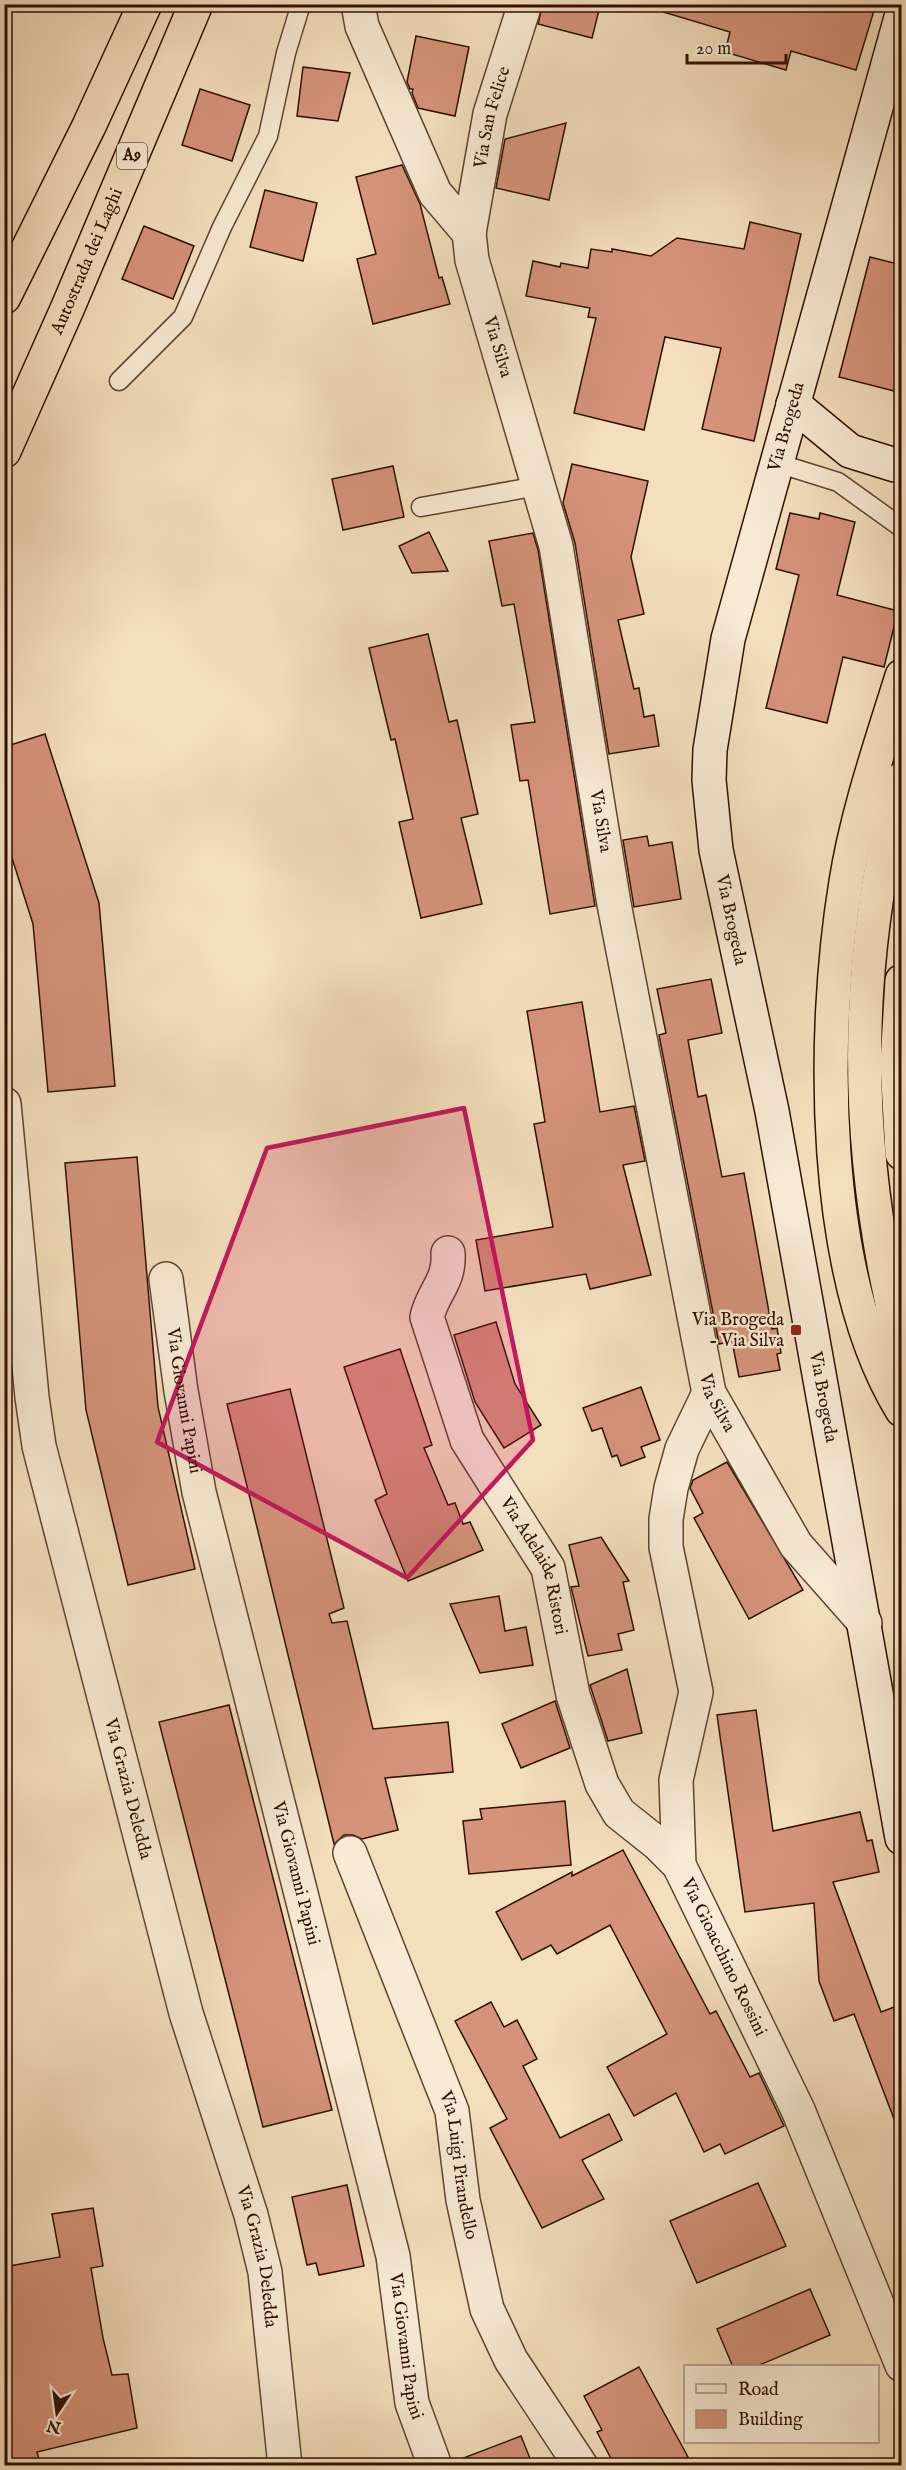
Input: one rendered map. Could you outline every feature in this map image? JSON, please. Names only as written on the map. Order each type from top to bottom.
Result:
[{"type":"highway","points":[[9,288],[89,126],[145,4]]},
{"type":"highway","name":"Autostrada dei Laghi","points":[[4,451],[68,307],[196,4]]},
{"type":"highway","points":[[902,676],[862,804],[846,880],[833,993],[831,1060],[837,1182],[846,1249],[869,1339],[885,1378],[902,1410]]},
{"type":"highway","points":[[901,1344],[870,1187],[863,1052],[867,971],[875,901],[890,820],[902,779]]},
{"type":"highway","points":[[902,981],[897,1063],[902,1153]]},
{"type":"street","points":[[358,4],[362,26],[435,193],[469,232]]},
{"type":"street","name":"Via San Felice","points":[[469,232],[490,114],[525,4]]},
{"type":"street","name":"Via Brogeda","points":[[902,14],[728,639],[710,750],[709,780],[716,850],[772,1112],[902,1838]]},
{"type":"street","name":"Via Silva","points":[[469,232],[472,260],[556,546],[614,904],[709,1393],[796,1545],[865,1623]]},
{"type":"street","points":[[793,404],[850,451],[895,465],[902,465]]},
{"type":"street","name":"Via Grazia Deledda","points":[[4,1104],[32,1397],[39,1446],[186,2013],[251,2215],[265,2272],[285,2466]]},
{"type":"street","name":"Via Adelaide Ristori","points":[[448,1253],[449,1265],[444,1282],[431,1302],[427,1317],[467,1440],[548,1568],[573,1695],[602,1784],[619,1813],[658,1844],[679,1865]]},
{"type":"street","name":"Via Giovanni Papini","points":[[166,1279],[181,1391],[199,1492],[393,2256],[412,2403],[435,2466]]},
{"type":"street","name":"Via Gioacchino Rossini","points":[[709,1393],[682,1449],[671,1488],[666,1519],[666,1547],[696,1692],[676,1780],[679,1865],[798,2110],[902,2365]]},
{"type":"street","name":"Via Luigi Pirandello","points":[[350,1853],[452,2111],[464,2200],[487,2309],[511,2360],[581,2466]]},
{"type":"lane","points":[[119,381],[183,317],[222,227],[268,136],[286,53],[301,4]]},
{"type":"lane","points":[[777,463],[838,482],[902,528]]},
{"type":"lane","points":[[421,507],[538,486]]},
{"type":"highlighted area","points":[[464,1108],[533,1440],[407,1578],[157,1442],[267,1148]]},
{"type":"building","points":[[543,4],[577,4],[599,10],[592,38],[538,24]]},
{"type":"building","points":[[661,4],[876,4],[856,70],[791,51],[786,70],[725,52],[730,32],[660,11]]},
{"type":"building","points":[[416,36],[469,47],[455,116],[418,108],[412,93],[413,89],[410,89],[407,82]]},
{"type":"building","points":[[303,67],[350,73],[338,121],[297,116]]},
{"type":"building","points":[[200,89],[250,105],[232,161],[182,145]]},
{"type":"building","points":[[566,123],[549,200],[496,188],[505,139]]},
{"type":"building","points":[[402,165],[420,204],[439,278],[442,277],[450,304],[373,324],[357,259],[376,254],[356,177]]},
{"type":"building","points":[[265,190],[317,203],[303,261],[250,247]]},
{"type":"building","points":[[750,222],[801,234],[754,441],[702,429],[721,348],[665,337],[644,430],[574,413],[596,318],[588,317],[590,308],[526,296],[533,261],[560,267],[561,263],[588,268],[591,249],[612,252],[612,249],[651,256],[677,238],[744,249]]},
{"type":"building","points":[[144,226],[194,246],[173,299],[122,279]]},
{"type":"building","points":[[870,257],[902,265],[902,393],[839,377]]},
{"type":"building","points":[[572,464],[648,481],[631,557],[644,614],[618,620],[634,689],[639,688],[644,717],[654,715],[659,746],[609,754],[575,543],[563,503]]},
{"type":"building","points":[[393,466],[404,517],[343,530],[332,479]]},
{"type":"building","points":[[790,513],[819,519],[820,513],[855,522],[837,595],[898,611],[884,667],[843,657],[827,723],[766,708],[799,575],[776,569]]},
{"type":"building","points":[[429,532],[448,571],[412,573],[399,546]]},
{"type":"building","points":[[533,533],[538,550],[595,906],[550,914],[528,780],[520,781],[511,725],[535,722],[514,604],[502,606],[489,541]]},
{"type":"building","points":[[428,634],[449,722],[457,720],[478,814],[461,818],[482,904],[421,918],[399,822],[413,819],[395,739],[391,740],[369,648]]},
{"type":"building","points":[[45,734],[99,903],[115,1086],[48,1092],[33,924],[4,833],[4,747]]},
{"type":"building","points":[[647,836],[649,846],[672,842],[681,899],[634,907],[623,840]]},
{"type":"building","points":[[711,979],[722,1033],[688,1040],[698,1097],[706,1095],[722,1177],[744,1173],[772,1329],[777,1328],[781,1353],[777,1354],[780,1370],[739,1377],[732,1341],[719,1344],[659,1035],[666,1033],[657,989]]},
{"type":"building","points":[[582,1002],[600,1112],[634,1106],[645,1161],[623,1165],[651,1275],[590,1289],[586,1274],[485,1291],[476,1240],[553,1227],[534,1124],[545,1122],[527,1011]]},
{"type":"building","points":[[137,1157],[158,1407],[195,1569],[128,1585],[86,1410],[65,1163]]},
{"type":"building","points":[[496,1322],[515,1384],[541,1425],[504,1448],[475,1402],[454,1335]]},
{"type":"building","points":[[400,1349],[432,1445],[424,1448],[448,1505],[455,1503],[463,1524],[470,1522],[483,1550],[408,1581],[375,1500],[387,1494],[344,1367]]},
{"type":"building","points":[[641,1387],[660,1440],[641,1447],[645,1457],[621,1466],[617,1455],[612,1457],[602,1428],[592,1431],[583,1408]]},
{"type":"building","points":[[290,1389],[344,1608],[329,1614],[332,1623],[347,1621],[373,1729],[448,1722],[453,1772],[385,1778],[398,1830],[362,1839],[353,1835],[344,1835],[334,1844],[227,1404]]},
{"type":"building","points":[[727,1462],[803,1590],[749,1619],[694,1518],[703,1513],[690,1488],[693,1480]]},
{"type":"building","points":[[601,1537],[629,1581],[623,1582],[634,1630],[618,1634],[622,1650],[588,1656],[571,1587],[579,1586],[569,1545]]},
{"type":"building","points":[[499,1596],[505,1631],[526,1627],[533,1665],[480,1673],[450,1604]]},
{"type":"building","points":[[627,1669],[642,1733],[608,1741],[590,1685]]},
{"type":"building","points":[[555,1701],[570,1748],[521,1768],[502,1724]]},
{"type":"building","points":[[229,1705],[332,2110],[263,2127],[159,1722]]},
{"type":"building","points":[[756,1710],[773,1831],[860,1812],[867,1841],[872,1840],[879,1872],[833,1882],[881,2012],[902,2004],[902,2131],[899,2132],[854,2014],[834,2021],[819,1981],[814,1903],[745,1912],[717,1715]]},
{"type":"building","points":[[565,1801],[571,1865],[469,1874],[463,1821],[482,1819],[480,1809]]},
{"type":"building","points":[[623,1850],[710,2014],[716,2011],[750,2077],[759,2073],[784,2126],[725,2154],[720,2144],[704,2152],[676,2093],[634,2116],[607,2067],[667,2034],[610,1925],[557,1954],[551,1945],[522,1960],[496,1912],[572,1872],[572,1876]]},
{"type":"building","points":[[491,2002],[504,2027],[517,2020],[537,2059],[523,2066],[560,2138],[609,2114],[622,2140],[582,2160],[604,2199],[542,2228],[490,2128],[507,2119],[455,2021]]},
{"type":"building","points":[[758,2183],[786,2246],[697,2283],[670,2221]]},
{"type":"building","points":[[347,2185],[364,2266],[319,2275],[316,2263],[307,2265],[292,2197]]},
{"type":"building","points":[[93,2208],[103,2266],[91,2268],[103,2338],[112,2375],[128,2374],[137,2428],[37,2452],[41,2466],[4,2466],[4,2267],[60,2257],[52,2214]]},
{"type":"building","points":[[810,2289],[830,2335],[760,2365],[732,2365],[717,2329]]},
{"type":"building","points":[[639,2367],[688,2457],[672,2466],[615,2466],[597,2432],[602,2430],[584,2396]]},
{"type":"building","points":[[521,2436],[533,2466],[453,2466],[453,2462]]},
{"type":"place","name":"Via Brogeda - Via Silva","points":[[796,1330]]}]
